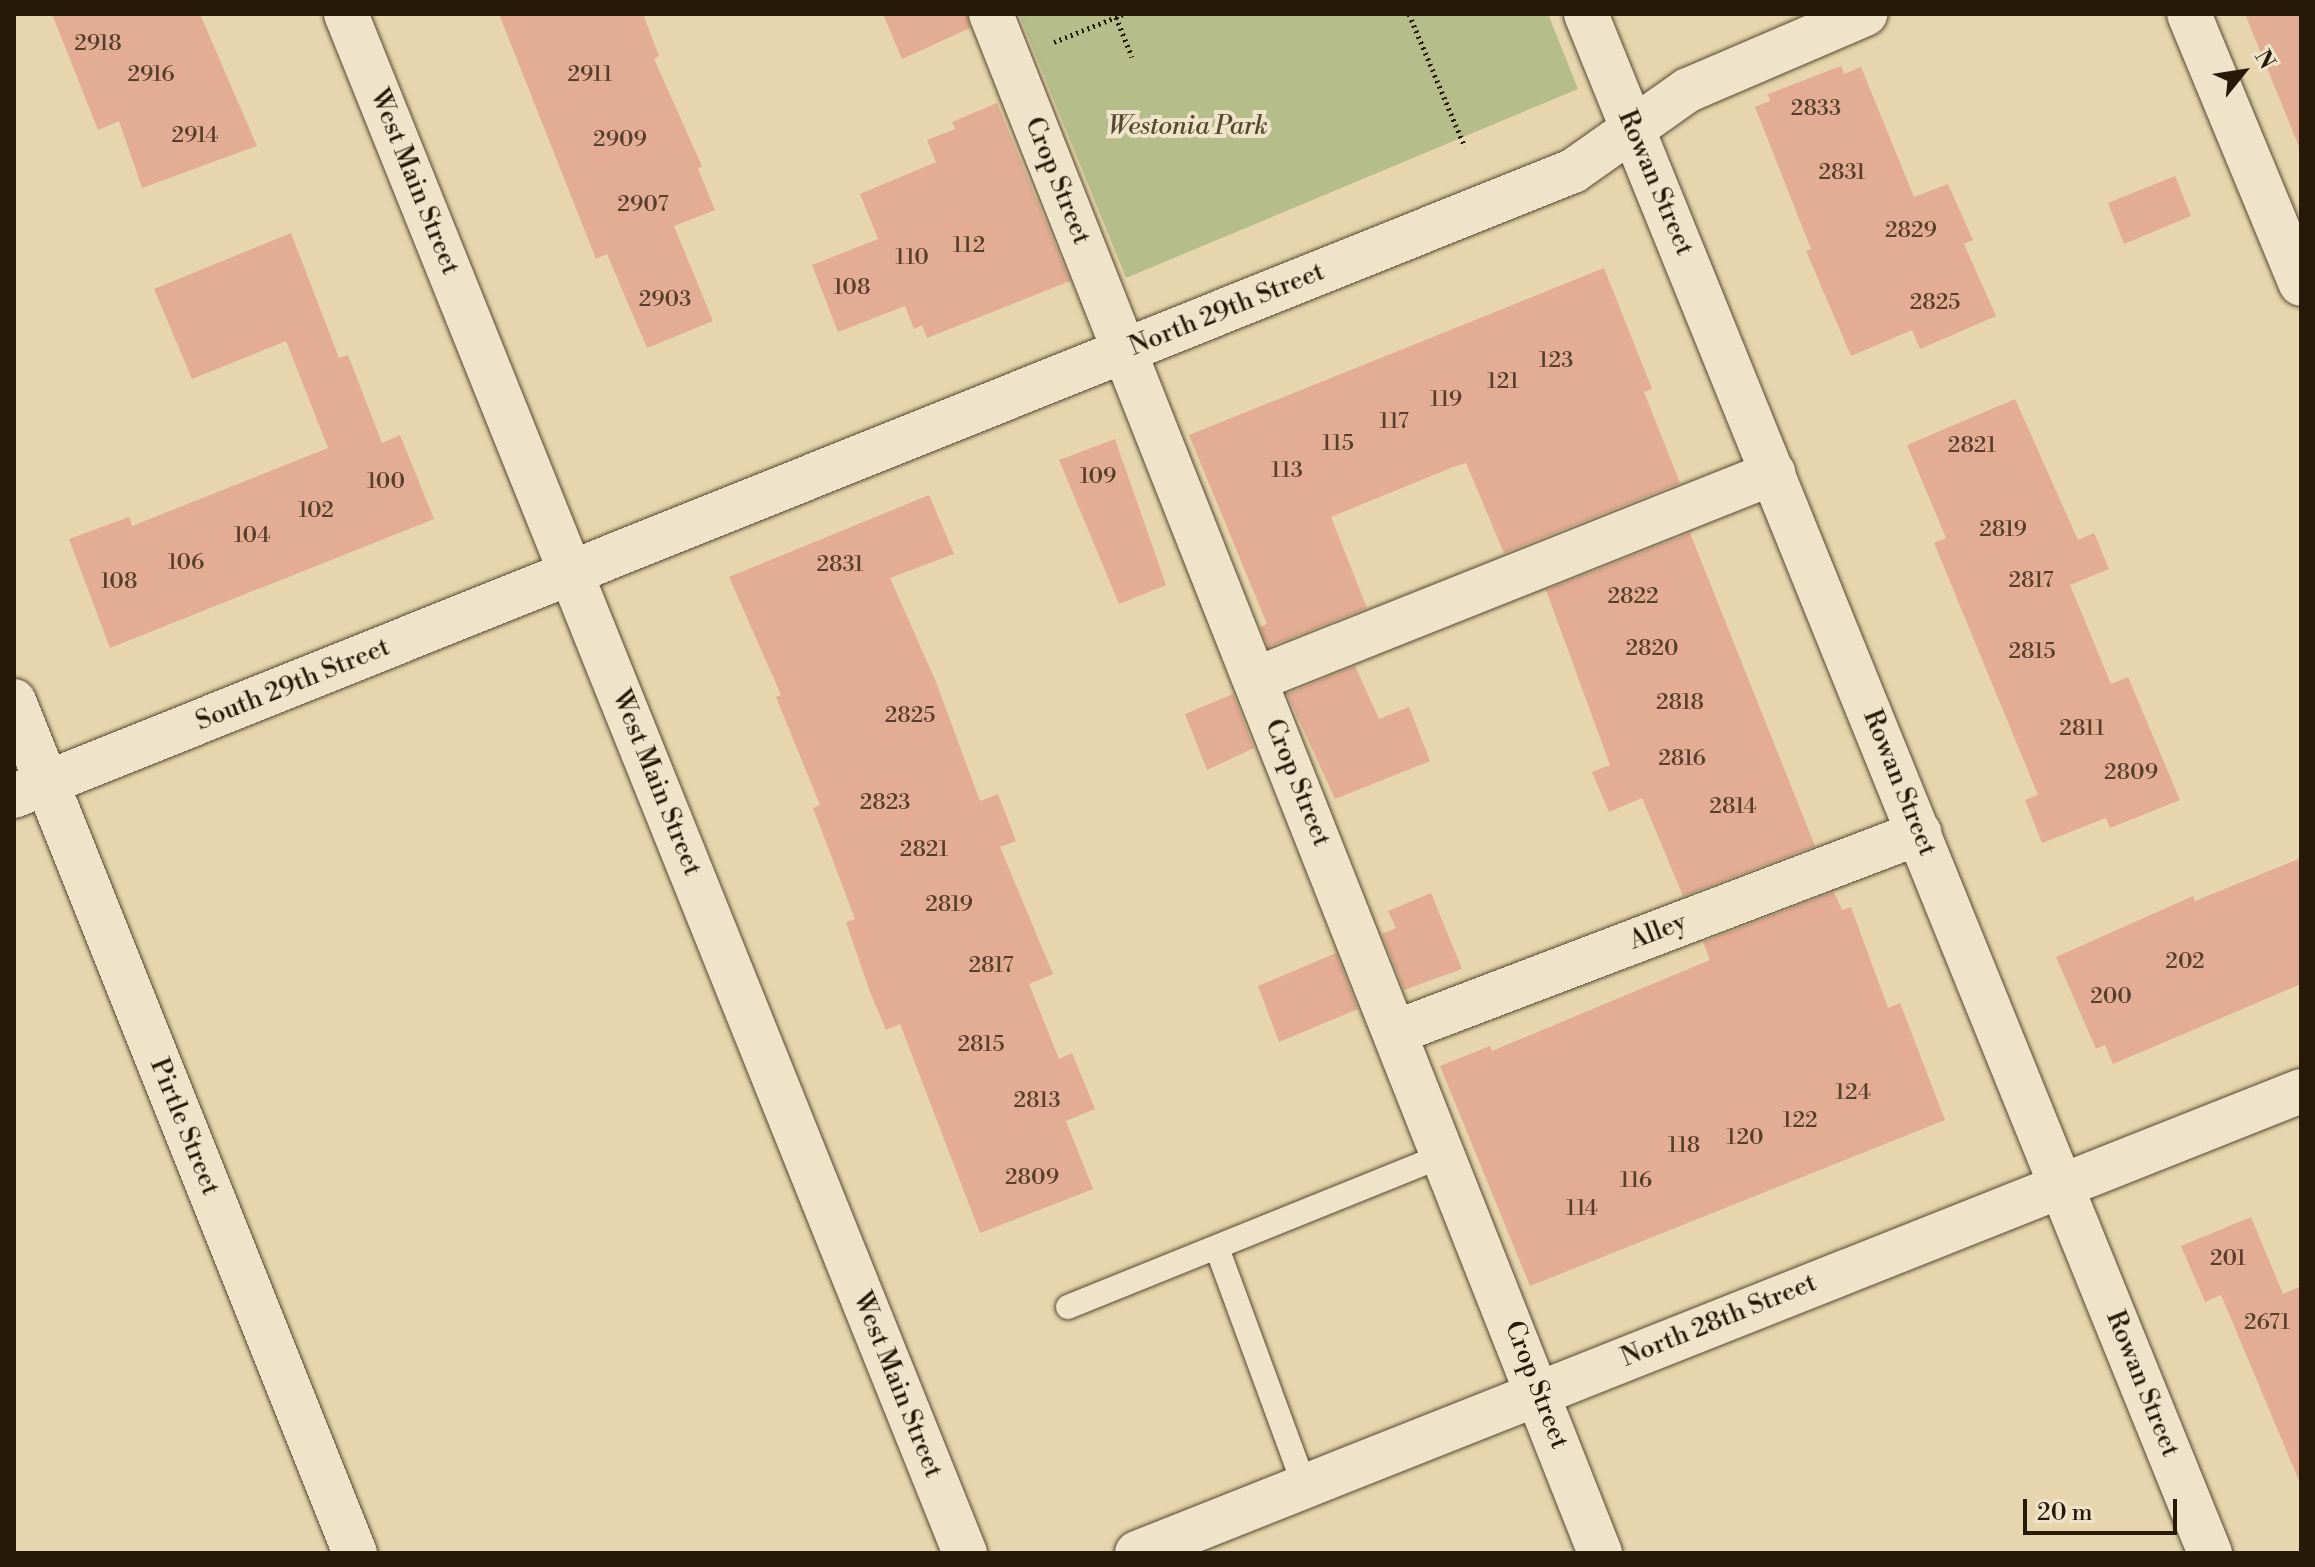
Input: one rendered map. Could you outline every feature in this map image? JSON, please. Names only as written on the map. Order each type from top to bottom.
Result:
[{"type":"street","name":"West Main Street","points":[[346,14],[965,1553]]},
{"type":"street","name":"Crop Street","points":[[991,14],[1539,1392],[1600,1553]]},
{"type":"street","name":"Rowan Street","points":[[1586,14],[2210,1553]]},
{"type":"street","name":"North 29th Street","points":[[571,573],[1573,171],[1688,90],[1865,14]]},
{"type":"street","points":[[2189,14],[2301,284]]},
{"type":"street","points":[[1256,679],[1773,473]]},
{"type":"street","name":"South 29th Street","points":[[30,790],[571,573]]},
{"type":"street","name":"Pirtle Street","points":[[14,701],[30,790],[355,1553]]},
{"type":"street","name":"Alley","points":[[1396,1032],[1919,833]]},
{"type":"street","name":"North 28th Street","points":[[1137,1553],[2301,1091]]},
{"type":"lane","points":[[1068,1307],[1445,1155]]},
{"type":"lane","points":[[1217,1248],[1304,1485]]},
{"type":"path","points":[[1043,46],[1124,14]]},
{"type":"path","points":[[1409,14],[1465,147]]},
{"type":"path","points":[[1116,17],[1132,57]]},
{"type":"green space","name":"Westonia Park","points":[[1019,14],[1548,14],[1578,89],[1126,278]]},
{"type":"building","points":[[52,14],[200,14],[257,146],[142,188],[119,121],[98,130]]},
{"type":"building","points":[[499,14],[643,14],[659,56],[654,59],[702,166],[698,169],[715,210],[674,226],[713,321],[647,348],[607,254],[596,259]]},
{"type":"building","points":[[883,14],[967,14],[970,28],[902,59]]},
{"type":"building","points":[[2245,14],[2301,14],[2300,149]]},
{"type":"building","points":[[1841,66],[1844,74],[1861,67],[1914,197],[1948,184],[1973,240],[1964,244],[1996,316],[1920,349],[1912,330],[1851,356],[1806,251],[1811,249],[1755,107],[1770,101],[1768,94]]},
{"type":"building","points":[[997,103],[1070,281],[927,338],[922,325],[914,329],[905,306],[838,332],[812,265],[878,239],[860,194],[936,162],[927,140],[955,129],[952,122]]},
{"type":"building","points":[[2175,176],[2191,216],[2124,244],[2108,203]]},
{"type":"building","points":[[291,233],[339,358],[348,355],[382,443],[400,435],[434,519],[110,648],[69,539],[129,517],[132,526],[328,448],[286,341],[192,379],[154,289]]},
{"type":"building","points":[[1604,268],[1652,389],[1644,392],[1680,483],[1504,553],[1466,463],[1453,467],[1331,517],[1367,608],[1268,647],[1260,627],[1267,624],[1189,435]]},
{"type":"building","points":[[2015,399],[2078,540],[2094,533],[2109,569],[2070,585],[2111,684],[2128,677],[2180,800],[2110,828],[2106,818],[2042,843],[2025,800],[2038,795],[1934,543],[1946,538],[1907,445]]},
{"type":"building","points":[[1115,439],[1166,585],[1119,604],[1059,460]]},
{"type":"building","points":[[929,495],[954,554],[890,578],[936,682],[980,801],[998,794],[1016,841],[1000,847],[1053,974],[1029,984],[1059,1059],[1072,1053],[1095,1109],[1066,1121],[1093,1189],[980,1233],[900,1024],[886,1030],[870,992],[846,922],[855,919],[813,808],[820,805],[776,697],[781,695],[729,577]]},
{"type":"building","points":[[1690,533],[1815,846],[1683,896],[1642,798],[1609,812],[1592,772],[1610,765],[1546,590]]},
{"type":"building","points":[[1355,666],[1379,719],[1409,707],[1430,761],[1335,799],[1287,694]]},
{"type":"building","points":[[1233,694],[1254,748],[1207,770],[1185,714]]},
{"type":"building","points":[[2301,858],[2301,984],[2113,1064],[2105,1045],[2096,1049],[2056,957],[2193,896],[2195,901]]},
{"type":"building","points":[[1834,892],[1842,910],[1851,907],[1888,1008],[1900,1003],[1945,1120],[1530,1286],[1440,1066],[1490,1046],[1492,1051],[1710,960],[1703,942]]},
{"type":"building","points":[[1431,893],[1462,969],[1404,990],[1382,934],[1396,928],[1388,911]]},
{"type":"building","points":[[1336,953],[1358,1009],[1279,1042],[1258,986]]},
{"type":"building","points":[[2251,1217],[2283,1294],[2301,1286],[2300,1483],[2221,1295],[2205,1302],[2181,1246]]}]
